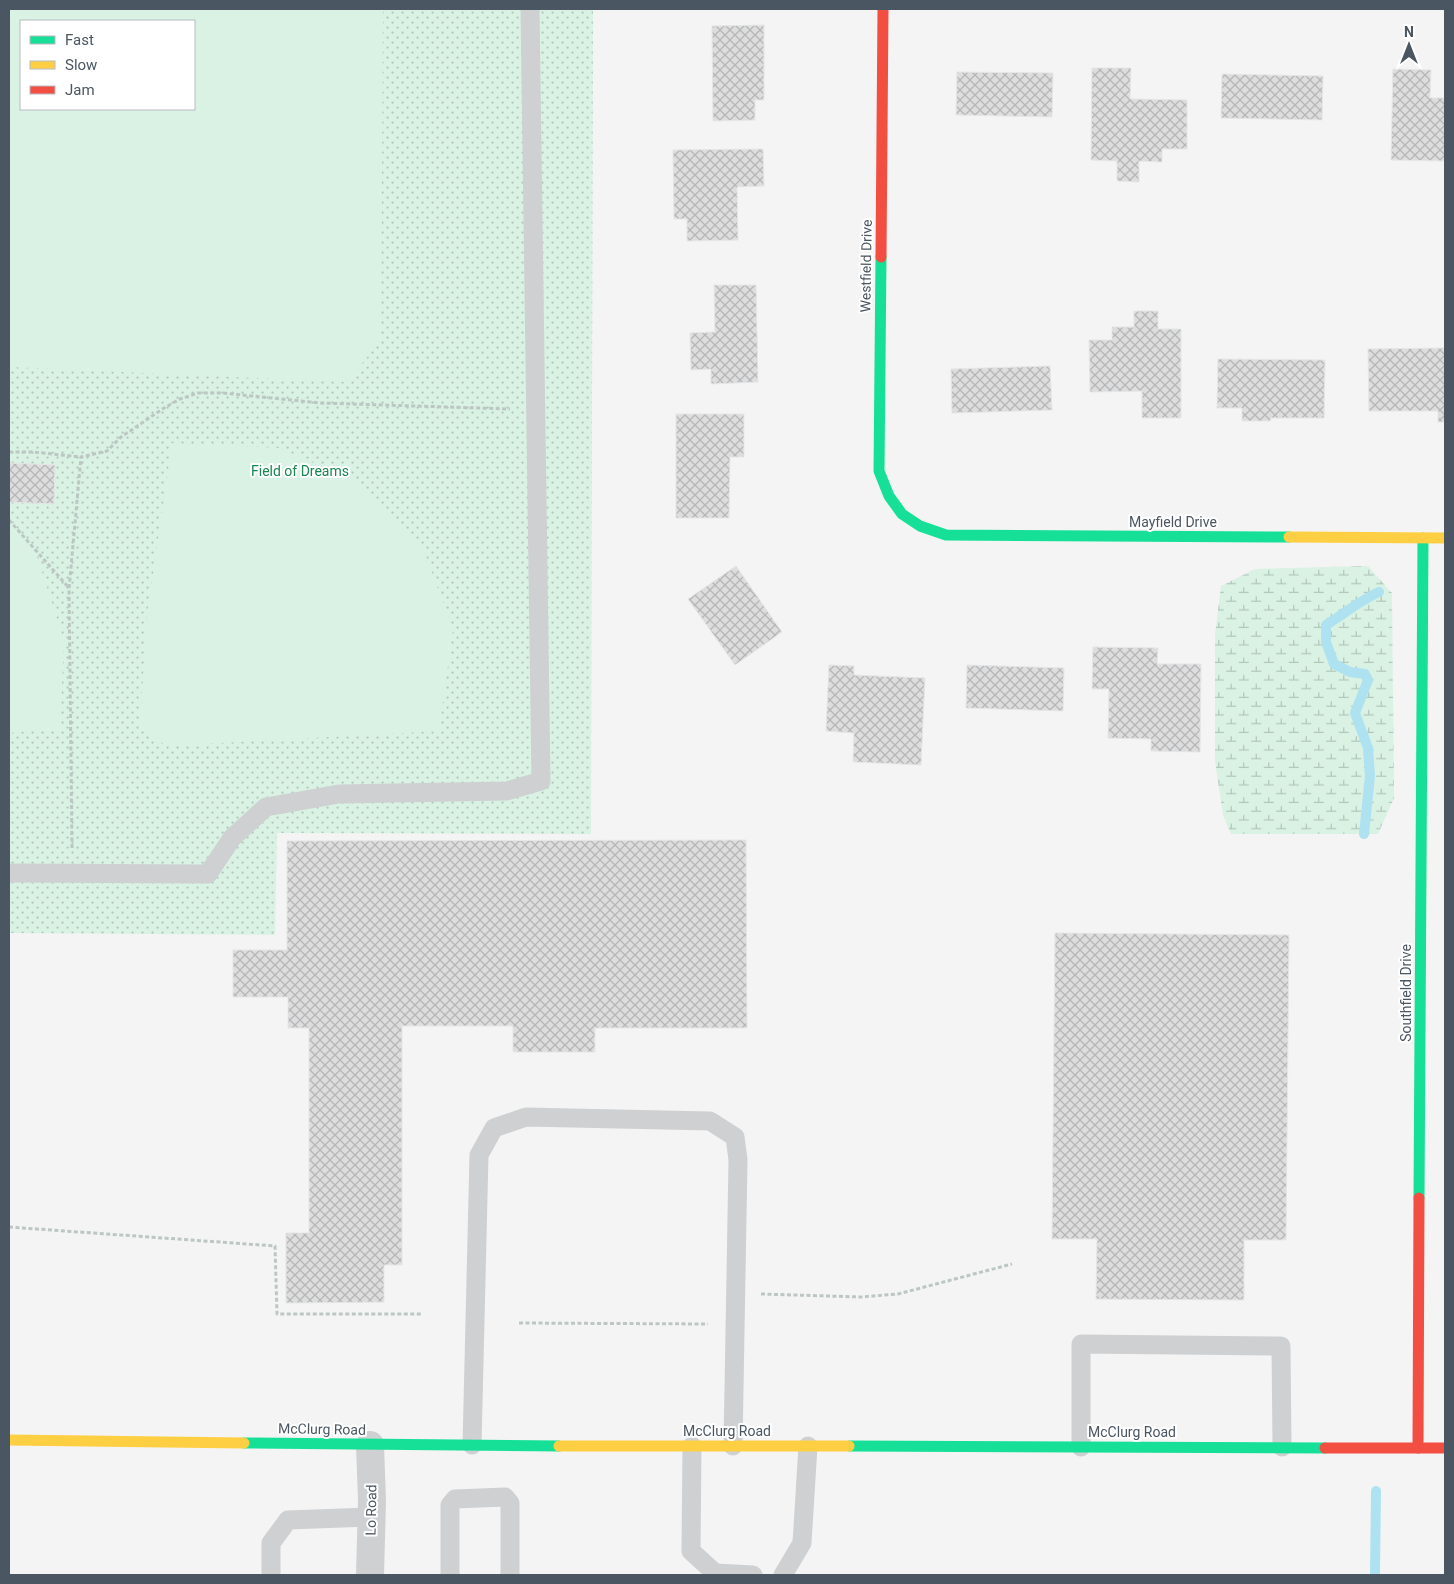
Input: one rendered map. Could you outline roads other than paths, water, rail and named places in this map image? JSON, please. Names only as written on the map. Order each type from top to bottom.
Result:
[{"type":"street","name":"Westfield Drive","points":[[883,9],[879,471],[888,497],[904,517]]},
{"type":"street","name":"Mayfield Drive","points":[[904,517],[924,530],[946,535],[1445,538]]},
{"type":"street","name":"Southfield Drive","points":[[1418,1448],[1423,538]]},
{"type":"street","name":"McClurg Road","points":[[9,1440],[370,1445],[1445,1448]]},
{"type":"street","name":"Lo Road","points":[[370,1445],[372,1501],[370,1517],[370,1575]]},
{"type":"lane","points":[[9,874],[208,874],[232,838],[266,807],[339,794],[507,791],[541,781],[530,9]]},
{"type":"lane","points":[[472,1445],[479,1156],[494,1128],[526,1117],[710,1120],[735,1137],[738,1160],[733,1446]]},
{"type":"lane","points":[[1081,1447],[1080,1344],[1281,1346],[1282,1447]]},
{"type":"lane","points":[[692,1446],[691,1551],[715,1573],[753,1575]]},
{"type":"lane","points":[[783,1575],[802,1543],[808,1446]]},
{"type":"lane","points":[[450,1575],[450,1504],[455,1499],[505,1497],[510,1503],[510,1575]]},
{"type":"lane","points":[[271,1575],[271,1543],[288,1520],[370,1517]]},
{"type":"waterway","points":[[1364,834],[1370,776],[1368,748],[1355,713],[1368,680],[1365,674],[1350,672],[1334,664],[1326,642],[1326,625],[1358,603],[1379,592]]},
{"type":"waterway","points":[[1375,1575],[1376,1491]]},
{"type":"park label","name":"Field of Dreams","points":[[300,471]]}]
